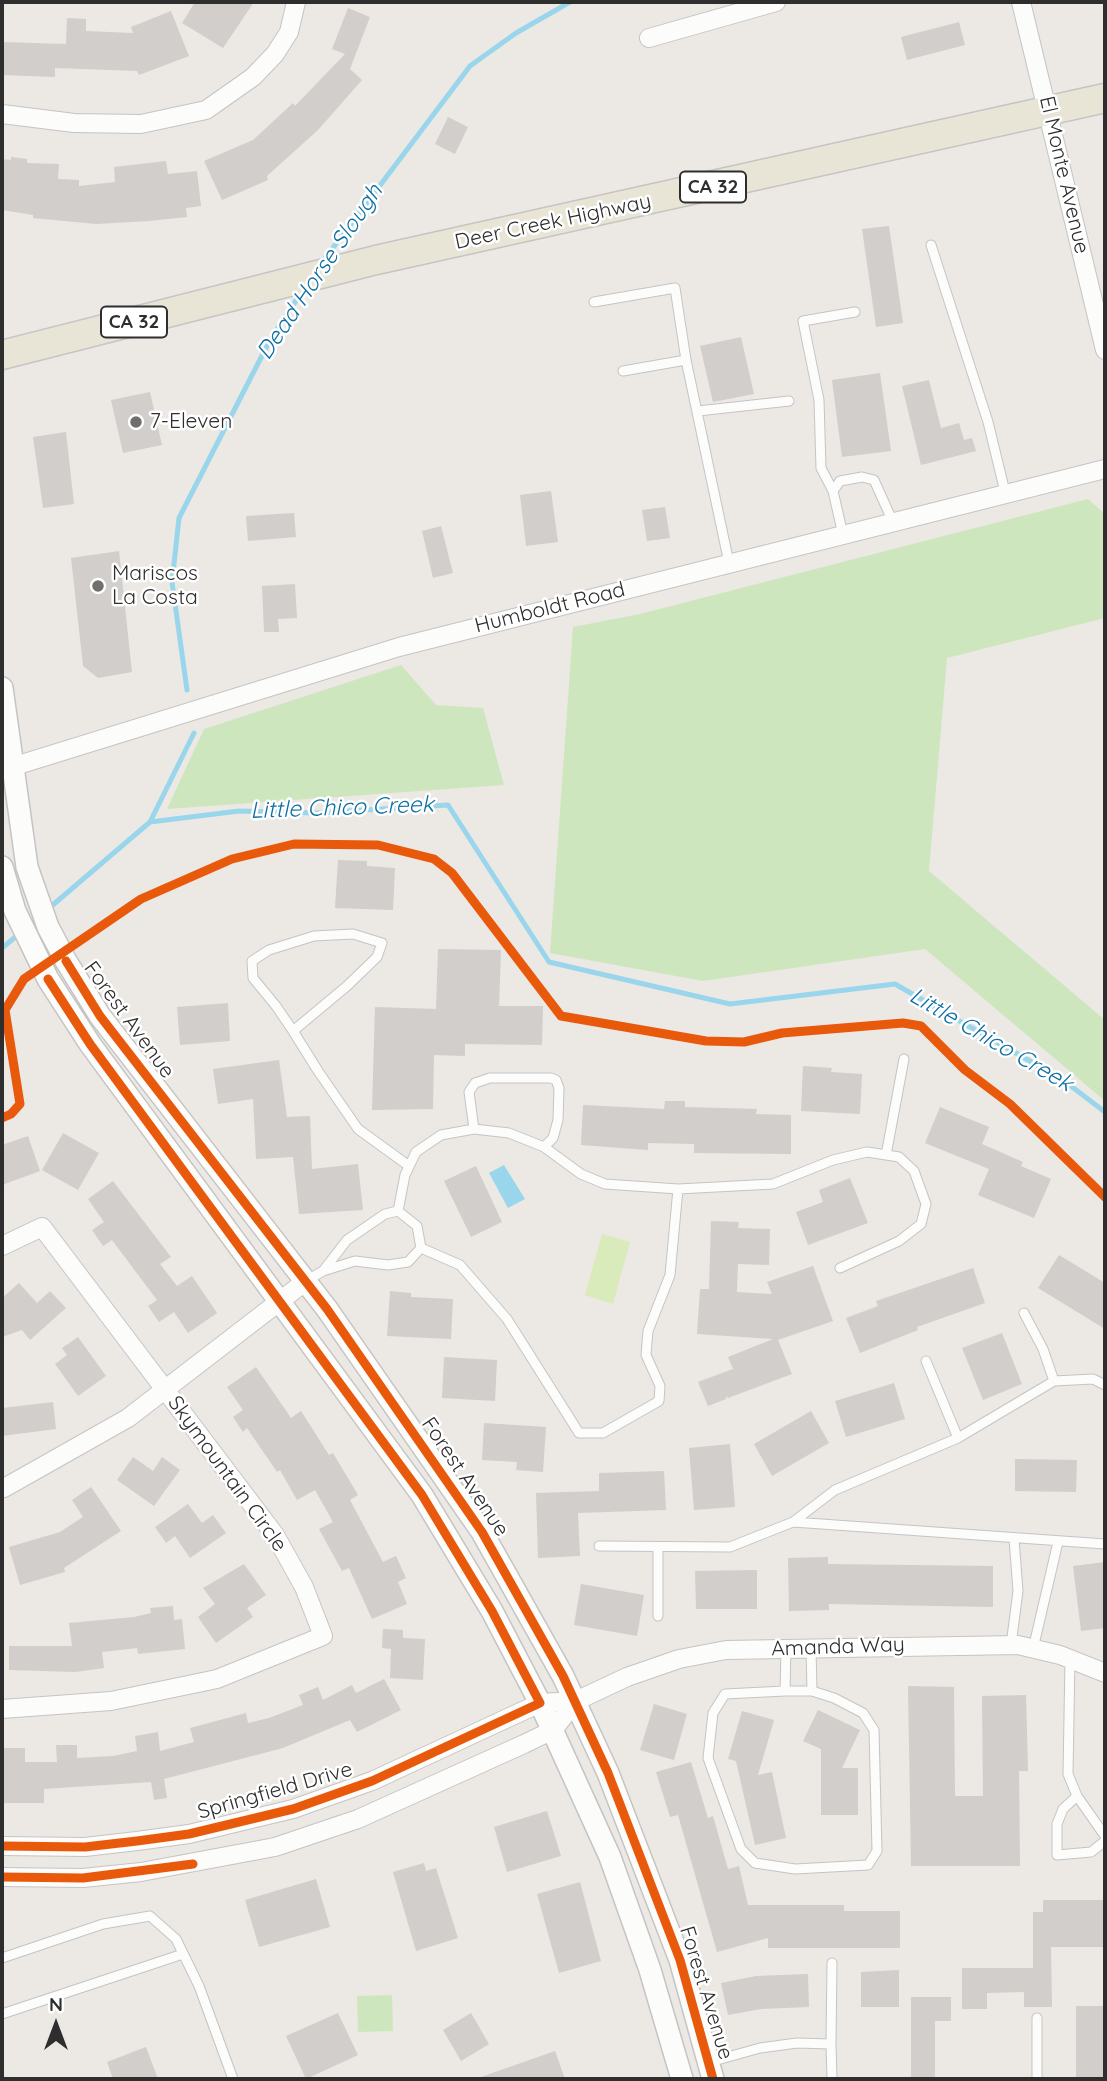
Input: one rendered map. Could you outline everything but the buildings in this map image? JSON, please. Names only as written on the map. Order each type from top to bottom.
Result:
[{"type":"main road","name":"Deer Creek Highway","points":[[2,355],[376,260],[1105,98]]},
{"type":"street","points":[[2,114],[74,123],[141,124],[206,110],[253,77],[275,54],[289,32],[296,2]]},
{"type":"street","points":[[649,38],[776,2]]},
{"type":"street","name":"El Monte Avenue","points":[[1021,2],[1050,112],[1105,350]]},
{"type":"street","name":"Humboldt Road","points":[[6,769],[399,647],[1005,492],[1105,469]]},
{"type":"street","name":"Forest Avenue","points":[[2,688],[6,769],[20,835],[35,893],[66,961],[100,1016],[314,1276],[482,1532],[576,1701],[643,1857],[680,1959],[711,2071]]},
{"type":"street","name":"Forest Avenue","points":[[2,867],[15,911],[48,979],[90,1044],[422,1495],[492,1611],[553,1730],[610,1857],[650,1970],[682,2079]]},
{"type":"street","name":"Skymountain Circle","points":[[2,1246],[42,1227],[275,1535],[304,1587],[323,1636],[217,1679],[111,1701],[2,1709]]},
{"type":"street","points":[[4,1488],[128,1418],[314,1276]]},
{"type":"street","name":"Amanda Way","points":[[576,1701],[627,1677],[679,1659],[726,1650],[1011,1645],[1033,1648],[1070,1659],[1105,1673]]},
{"type":"street","points":[[2,1877],[83,1878],[141,1872],[275,1847],[358,1819],[553,1730],[576,1701]]},
{"type":"street","name":"Springfield Drive","points":[[2,1846],[85,1847],[138,1841],[189,1834],[293,1809],[372,1781],[540,1703],[576,1701]]},
{"type":"lane","points":[[932,245],[988,422],[1005,492]]},
{"type":"lane","points":[[594,302],[675,288],[686,360],[729,563]]},
{"type":"lane","points":[[843,535],[833,491],[821,468],[819,400],[803,321],[855,312]]},
{"type":"lane","points":[[623,371],[686,360]]},
{"type":"lane","points":[[698,411],[789,401]]},
{"type":"lane","points":[[833,491],[840,481],[862,477],[874,480],[893,522]]},
{"type":"lane","points":[[293,1031],[377,957],[382,943],[353,934],[314,936],[269,950],[252,961],[253,978],[293,1031],[358,1129],[409,1166]]},
{"type":"lane","points":[[886,1155],[904,1059]]},
{"type":"lane","points":[[474,1129],[469,1092],[475,1083],[489,1078],[551,1078],[556,1080],[558,1088],[558,1120],[553,1138],[544,1147]]},
{"type":"lane","points":[[398,1211],[409,1166],[416,1152],[441,1135],[474,1129],[509,1133],[544,1147],[581,1174],[605,1184],[678,1189],[773,1184],[833,1160],[867,1152],[898,1157],[914,1171],[926,1204],[921,1224],[899,1241],[840,1268]]},
{"type":"lane","points":[[421,1248],[460,1265],[507,1318],[579,1433],[603,1433],[659,1401],[660,1386],[646,1355],[647,1343],[648,1332],[670,1275],[678,1189]]},
{"type":"lane","points":[[314,1276],[347,1240],[385,1214],[398,1211]]},
{"type":"lane","points":[[398,1211],[417,1226],[421,1248]]},
{"type":"lane","points":[[314,1276],[355,1261],[388,1265],[408,1262],[421,1248]]},
{"type":"lane","points":[[1024,1313],[1043,1349],[1054,1381]]},
{"type":"lane","points":[[926,1361],[958,1438]]},
{"type":"lane","points":[[598,1546],[730,1547],[793,1522],[835,1490],[958,1438],[1054,1381],[1093,1379],[1105,1385]]},
{"type":"lane","points":[[793,1522],[1105,1544]]},
{"type":"lane","points":[[1011,1645],[1018,1591],[1014,1539]]},
{"type":"lane","points":[[1033,1648],[1058,1542]]},
{"type":"lane","points":[[657,1616],[658,1546]]},
{"type":"lane","points":[[811,1647],[812,1692]]},
{"type":"lane","points":[[785,1691],[786,1648]]},
{"type":"lane","points":[[1070,1659],[1068,1774],[1077,1796],[1105,1839],[1091,1852],[1057,1855],[1057,1824],[1063,1809],[1077,1796]]},
{"type":"lane","points":[[785,1691],[812,1692],[834,1698],[863,1713],[874,1730],[877,1852],[868,1865],[795,1869],[755,1863],[741,1849],[708,1758],[713,1713],[724,1693],[785,1691]]},
{"type":"lane","points":[[2,1958],[103,1924],[150,1916],[176,1939],[199,1986],[233,2079]]},
{"type":"lane","points":[[2,2014],[183,1954]]},
{"type":"lane","points":[[832,1963],[832,2079]]},
{"type":"lane","points":[[1037,2018],[1037,2079]]},
{"type":"lane","points":[[711,2071],[760,2048],[797,2043],[831,2044]]},
{"type":"green space","points":[[1088,499],[1105,514],[1105,618],[947,658],[929,871],[1105,1020],[1105,1101],[925,949],[703,981],[550,953],[573,627],[640,614]]},
{"type":"green space","points":[[401,665],[436,705],[483,708],[504,785],[167,809],[204,729]]},
{"type":"green space","points":[[602,1234],[630,1242],[613,1304],[585,1295]]},
{"type":"green space","points":[[392,1995],[393,2031],[358,2032],[357,1996]]},
{"type":"water","points":[[504,1165],[525,1199],[508,1208],[489,1173]]},
{"type":"waterway","name":"Dead Horse Slough","points":[[320,265],[470,66],[516,33],[570,2]]},
{"type":"waterway","name":"Dead Horse Slough","points":[[187,690],[172,582],[179,518],[270,340],[303,290]]},
{"type":"waterway","name":"Dead Horse Slough","points":[[150,822],[194,733]]},
{"type":"waterway","name":"Little Chico Creek","points":[[48,909],[150,822],[239,811],[316,813],[448,805],[549,962],[730,1004],[895,984],[1063,1080],[1105,1112]]},
{"type":"waterway","name":"Little Chico Creek","points":[[2,948],[19,934]]},
{"type":"cycle path","points":[[2,1118],[11,1114],[20,1104],[5,1010],[24,979],[141,899],[232,859],[294,844],[378,845],[434,859],[452,873],[561,1016],[706,1041],[744,1042],[782,1033],[903,1023],[921,1026],[965,1070],[1010,1104],[1105,1197]]},
{"type":"cycle path","points":[[66,961],[100,1016],[327,1309],[482,1532],[563,1676],[608,1773],[680,1960],[713,2079]]},
{"type":"cycle path","points":[[2,1846],[85,1847],[137,1841],[189,1834],[293,1809],[372,1781],[540,1703],[492,1611],[422,1495],[90,1044],[48,979]]},
{"type":"cycle path","points":[[2,1877],[83,1878],[193,1864]]},
{"type":"place","name":"7-Eleven","points":[[136,422]]},
{"type":"place","name":"Mariscos La Costa","points":[[98,586]]}]
